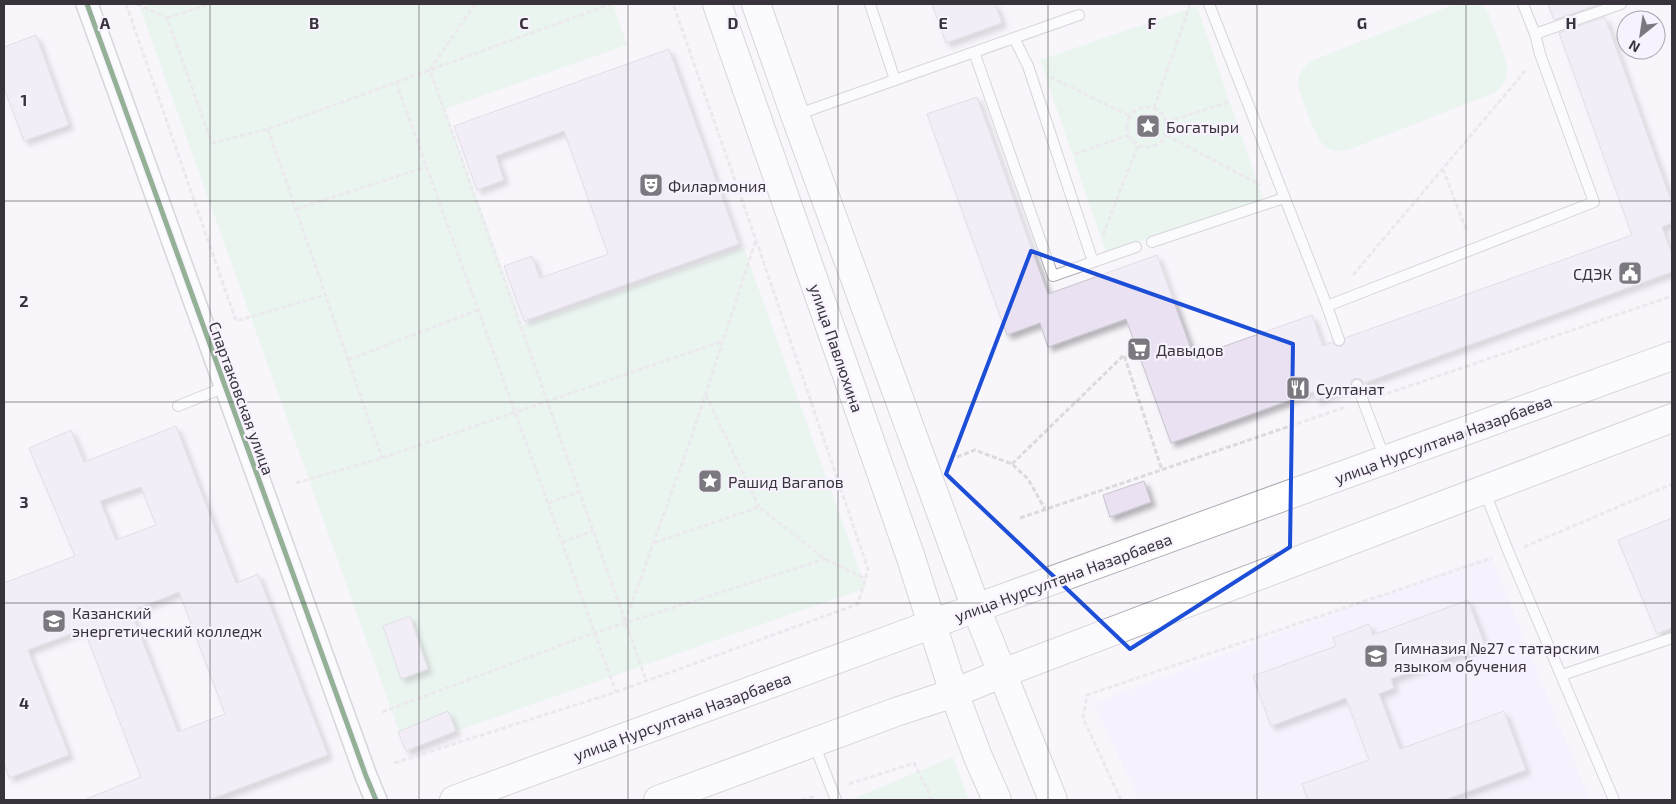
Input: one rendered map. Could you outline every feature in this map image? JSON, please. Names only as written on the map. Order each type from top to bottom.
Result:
[{"type":"main road","name":"улица Павлюхина","points":[[717,4],[910,555],[954,693],[978,757],[997,800]]},
{"type":"main road","points":[[756,4],[976,608],[1053,800]]},
{"type":"main road","name":"улица Нурсултана Назарбаева","points":[[454,800],[976,608],[1672,356]]},
{"type":"main road","points":[[667,799],[896,712],[954,693],[1003,672],[1672,418]]},
{"type":"street","name":"Спартаковская улица","points":[[87,4],[376,800]]},
{"type":"lane","points":[[870,4],[895,80]]},
{"type":"lane","points":[[1209,4],[1339,340]]},
{"type":"lane","points":[[1326,306],[1594,202],[1540,54],[1524,4]]},
{"type":"lane","points":[[1535,34],[1621,4]]},
{"type":"lane","points":[[795,115],[1079,15]]},
{"type":"lane","points":[[1014,38],[1028,66],[1093,262]]},
{"type":"lane","points":[[974,52],[1053,276],[1136,247]]},
{"type":"lane","points":[[1152,242],[1284,198]]},
{"type":"lane","points":[[1357,385],[1385,460]]},
{"type":"lane","points":[[178,406],[225,387]]},
{"type":"lane","points":[[1484,488],[1509,553],[1614,800]]},
{"type":"lane","points":[[1562,675],[1672,638]]},
{"type":"lane","points":[[814,743],[836,800]]},
{"type":"path","points":[[126,4],[236,321],[325,295]]},
{"type":"path","points":[[137,4],[167,18],[210,4]]},
{"type":"path","points":[[430,70],[475,4]]},
{"type":"path","points":[[167,18],[212,143],[268,129],[611,4]]},
{"type":"path","points":[[394,763],[616,692],[858,604],[868,569],[673,4]]},
{"type":"path","points":[[1154,108],[1190,5],[1193,4]]},
{"type":"path","points":[[1326,306],[1540,54]]},
{"type":"path","points":[[1028,66],[1130,116]]},
{"type":"path","points":[[430,70],[646,680]]},
{"type":"path","points":[[396,82],[616,692]]},
{"type":"path","points":[[1167,122],[1245,96]]},
{"type":"path","points":[[1141,108],[1154,108],[1164,116],[1167,122],[1166,135],[1157,145],[1151,147],[1138,145],[1129,135],[1128,122],[1130,116],[1141,108]]},
{"type":"path","points":[[268,129],[382,458]]},
{"type":"path","points":[[1060,159],[1129,135]]},
{"type":"path","points":[[1166,135],[1284,198]]},
{"type":"path","points":[[1093,262],[1138,145]]},
{"type":"path","points":[[296,209],[426,166]]},
{"type":"path","points":[[1443,169],[1474,249]]},
{"type":"path","points":[[625,623],[654,544],[756,240]]},
{"type":"path","points":[[348,360],[478,310]]},
{"type":"path","points":[[296,483],[382,458],[723,341]]},
{"type":"path","points":[[1012,464],[1124,355],[1162,470]]},
{"type":"path","points":[[705,394],[759,507],[825,559],[866,578]]},
{"type":"path","points":[[957,457],[975,450],[1012,464],[1028,479],[1045,509]]},
{"type":"path","points":[[1121,800],[1083,718],[1087,695],[1509,553],[1672,484]]},
{"type":"path","points":[[548,503],[578,492]]},
{"type":"path","points":[[654,544],[759,507]]},
{"type":"path","points":[[562,542],[592,531]]},
{"type":"path","points":[[382,712],[594,633],[825,559]]},
{"type":"path","points":[[802,800],[914,763],[932,800]]},
{"type":"highlighted area","points":[[1031,251],[1293,344],[1290,547],[1130,649],[946,474]]},
{"type":"shaded area","name":"Гимназия №27 с татарским языком обучения","points":[[1491,557],[1590,800],[1138,800],[1094,703],[1471,562]]},
{"type":"green space","points":[[151,4],[613,4],[627,45],[445,109],[523,326],[744,248],[866,588],[456,731],[406,751],[140,8]]},
{"type":"green space","points":[[1455,4],[1481,4],[1489,13],[1507,64],[1505,81],[1496,92],[1351,149],[1337,151],[1324,146],[1312,125],[1299,86],[1298,81],[1305,67],[1311,61]]},
{"type":"green space","points":[[1197,6],[1263,199],[1106,253],[1040,60]]},
{"type":"green space","points":[[953,757],[969,800],[852,800],[852,799]]},
{"type":"building","points":[[932,4],[995,4],[1002,23],[946,43]]},
{"type":"building","points":[[1548,4],[1600,4],[1554,20]]},
{"type":"building","points":[[1605,17],[1616,48],[1616,60],[1620,60],[1672,203],[1672,223],[1662,227],[1672,254],[1672,272],[1364,383],[1361,379],[1355,378],[1351,381],[1351,387],[1316,400],[1313,392],[1171,443],[1126,319],[1048,347],[1040,323],[1007,335],[927,114],[977,97],[1048,294],[1157,255],[1194,357],[1312,315],[1323,346],[1332,342],[1341,347],[1344,344],[1345,338],[1632,235],[1559,33]]},
{"type":"building","points":[[36,35],[69,125],[24,141],[4,88],[4,47]]},
{"type":"building","name":"Филармония","points":[[669,49],[739,244],[524,321],[504,266],[532,256],[540,278],[608,254],[564,131],[496,156],[504,180],[477,190],[454,126]]},
{"type":"building","name":"Казанский энергетический колледж","points":[[176,426],[236,583],[258,574],[328,755],[209,800],[87,800],[141,777],[84,629],[28,650],[69,755],[9,778],[4,763],[4,583],[75,556],[29,448],[71,430],[84,462]],"holes":[[[141,487],[156,525],[116,540],[100,501]],[[179,592],[225,714],[178,732],[131,611]]]},
{"type":"building","points":[[1144,481],[1151,502],[1110,517],[1103,495]]},
{"type":"building","points":[[1672,518],[1672,628],[1657,634],[1618,540]]},
{"type":"building","points":[[1468,600],[1485,645],[1391,679],[1394,688],[1379,694],[1400,749],[1504,711],[1526,770],[1445,800],[1308,800],[1302,784],[1369,760],[1346,698],[1271,726],[1253,676],[1336,646],[1333,638],[1369,624],[1373,635]]},
{"type":"building","points":[[410,616],[428,669],[401,679],[383,626]]},
{"type":"building","points":[[448,711],[456,731],[406,751],[398,732]]},
{"type":"cycle path","points":[[87,4],[376,800]]},
{"type":"place","name":"Богатыри","points":[[1148,126]]},
{"type":"place","name":"Филармония","points":[[651,185]]},
{"type":"place","name":"СДЭК","points":[[1630,273]]},
{"type":"place","name":"Давыдов","points":[[1139,349]]},
{"type":"place","name":"Султанат","points":[[1298,388]]},
{"type":"place","name":"Рашид Вагапов","points":[[710,481]]},
{"type":"place","name":"Казанский энергетический колледж","points":[[54,621]]},
{"type":"place","name":"Гимназия №27 с татарским языком обучения","points":[[1376,656]]}]
